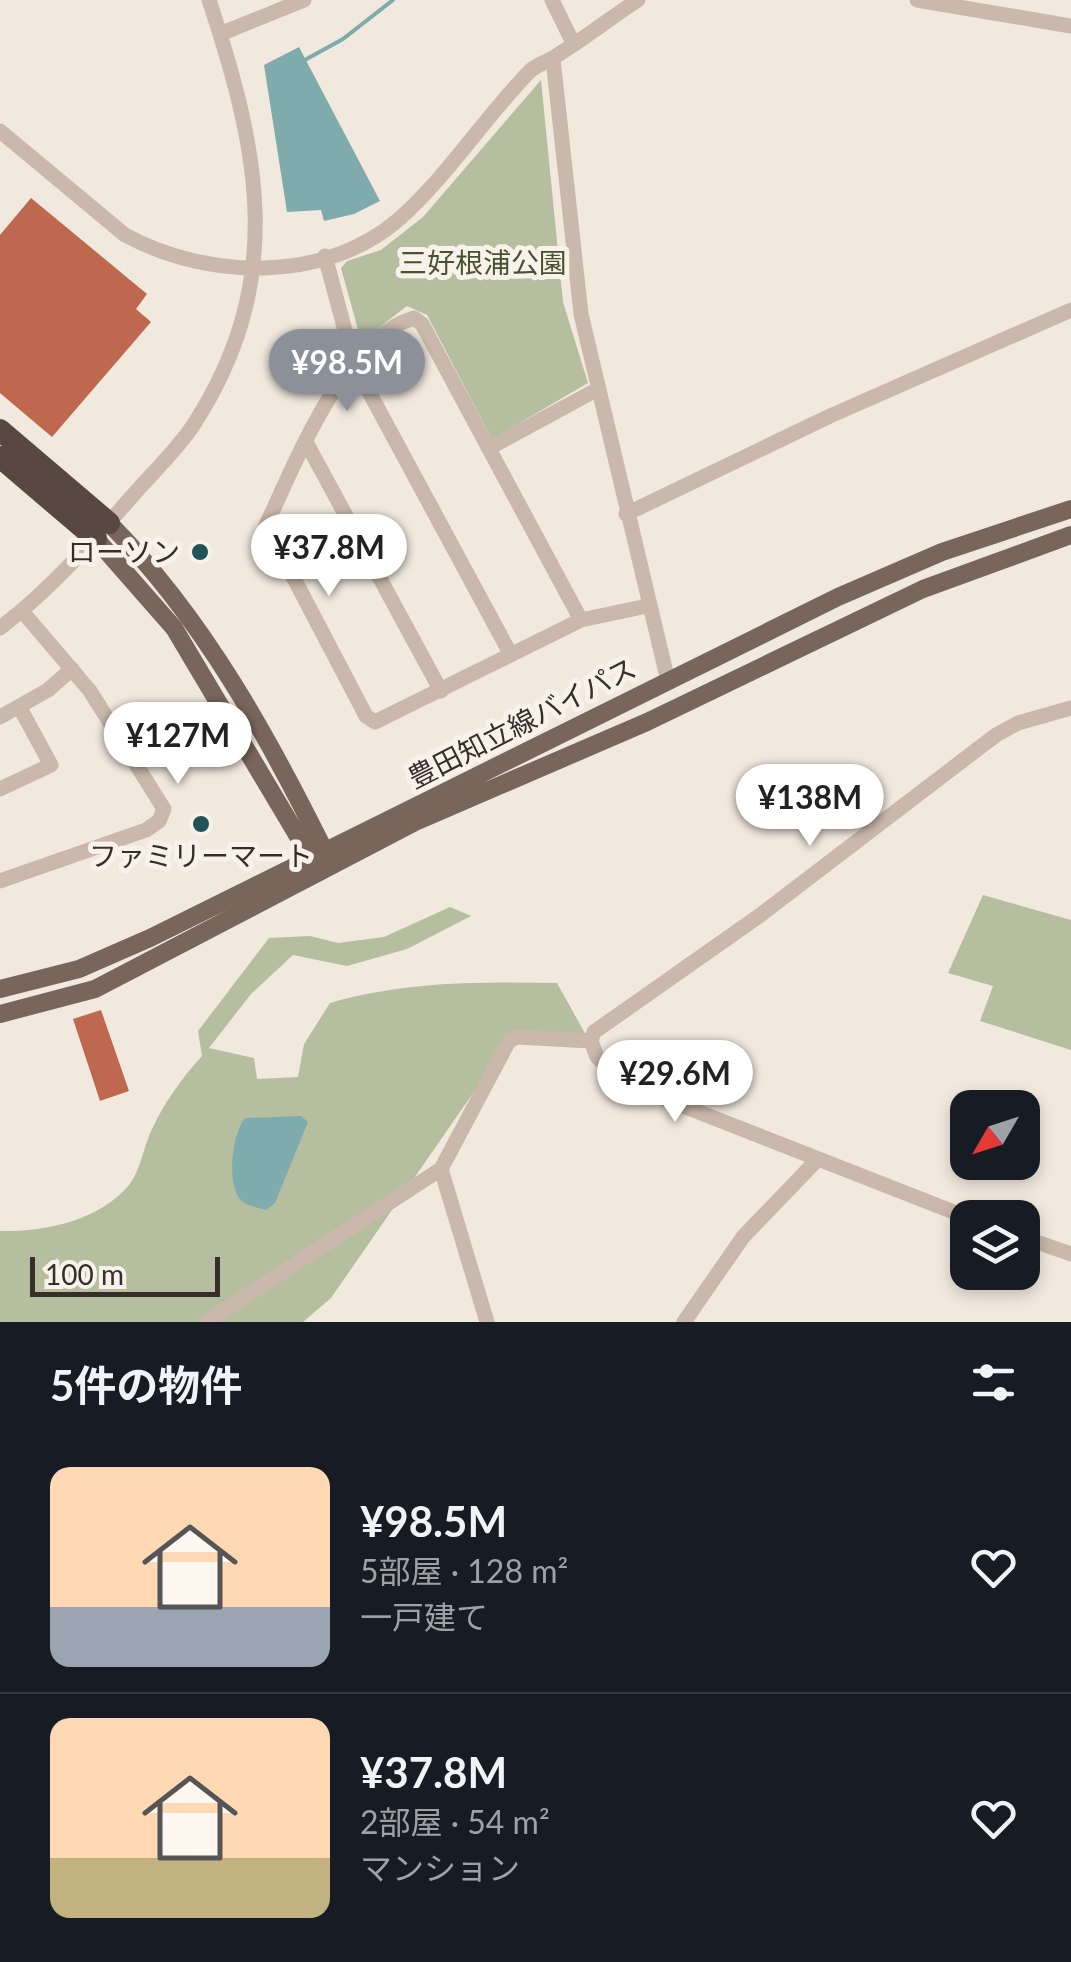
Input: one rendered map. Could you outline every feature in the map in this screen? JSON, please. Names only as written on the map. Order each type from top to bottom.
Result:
[{"type":"highway","points":[[0,430],[102,531]]},
{"type":"highway","points":[[0,457],[102,531]]},
{"type":"main road","name":"豊田知立線バイパス","points":[[0,1014],[95,989],[322,862],[668,680],[942,552],[1071,510]]},
{"type":"main road","points":[[102,531],[175,599],[229,674],[322,862]]},
{"type":"main road","name":"豊田知立線バイパス","points":[[0,990],[79,969],[284,874],[322,862],[647,722],[866,614],[1071,535]]},
{"type":"street","points":[[0,628],[102,531],[194,424],[223,367],[256,248],[255,168],[209,0]]},
{"type":"street","points":[[552,0],[573,43]]},
{"type":"street","points":[[0,131],[125,235],[181,261],[252,270],[325,256],[361,243],[400,218],[534,68],[638,0]]},
{"type":"street","points":[[917,0],[1071,26]]},
{"type":"street","points":[[220,34],[297,2]]},
{"type":"street","points":[[553,59],[578,298],[647,606],[668,680]]},
{"type":"street","points":[[325,256],[354,364],[511,655]]},
{"type":"street","points":[[626,514],[830,416],[1071,310]]},
{"type":"street","points":[[580,620],[418,320],[402,322],[354,364],[306,442],[266,525],[357,699],[375,722],[580,620],[647,606]]},
{"type":"street","points":[[489,448],[598,389]]},
{"type":"street","points":[[306,442],[442,691]]},
{"type":"street","points":[[0,881],[146,830],[164,810],[138,764],[72,669],[22,611]]},
{"type":"street","points":[[0,717],[20,708],[72,669]]},
{"type":"street","points":[[0,789],[51,765],[20,708]]},
{"type":"street","points":[[950,1211],[817,1160],[715,1115],[622,1082],[597,1058],[591,1042],[594,1032],[759,916],[996,735],[1018,723],[1071,708]]},
{"type":"street","points":[[206,1322],[441,1168],[504,1044],[516,1037],[591,1042]]},
{"type":"street","points":[[684,1322],[743,1237],[817,1160]]},
{"type":"street","points":[[441,1168],[487,1322]]},
{"type":"street","points":[[1040,1243],[1071,1254]]},
{"type":"green space","name":"三好根浦公園","points":[[541,80],[563,302],[588,383],[492,439],[427,315],[407,306],[367,337],[359,333],[341,268],[347,261],[381,250],[423,217]]},
{"type":"green space","points":[[983,895],[1071,920],[1071,1050],[980,1021],[993,986],[948,973]]},
{"type":"green space","points":[[450,907],[471,916],[407,949],[347,966],[293,955],[251,994],[209,1048],[254,1058],[257,1079],[298,1077],[304,1044],[330,1003],[387,990],[471,983],[557,983],[587,1037],[516,1031],[331,1298],[303,1322],[0,1322],[0,1231],[35,1229],[87,1216],[129,1185],[163,1108],[202,1056],[198,1031],[269,938],[310,936],[338,943],[384,937]]},
{"type":"water","points":[[299,47],[380,201],[354,214],[324,221],[321,210],[287,212],[264,65]]},
{"type":"water","points":[[301,1116],[308,1122],[275,1203],[266,1210],[245,1204],[237,1195],[232,1174],[240,1125],[245,1118]]},
{"type":"building","points":[[31,198],[147,294],[136,309],[151,322],[52,437],[0,393],[0,235]]},
{"type":"building","points":[[101,1010],[129,1091],[100,1101],[73,1019]]},
{"type":"waterway","points":[[303,61],[343,39],[393,0]]},
{"type":"place","name":"ローソン","points":[[200,552]]},
{"type":"place","name":"ファミリーマート","points":[[201,824]]}]
